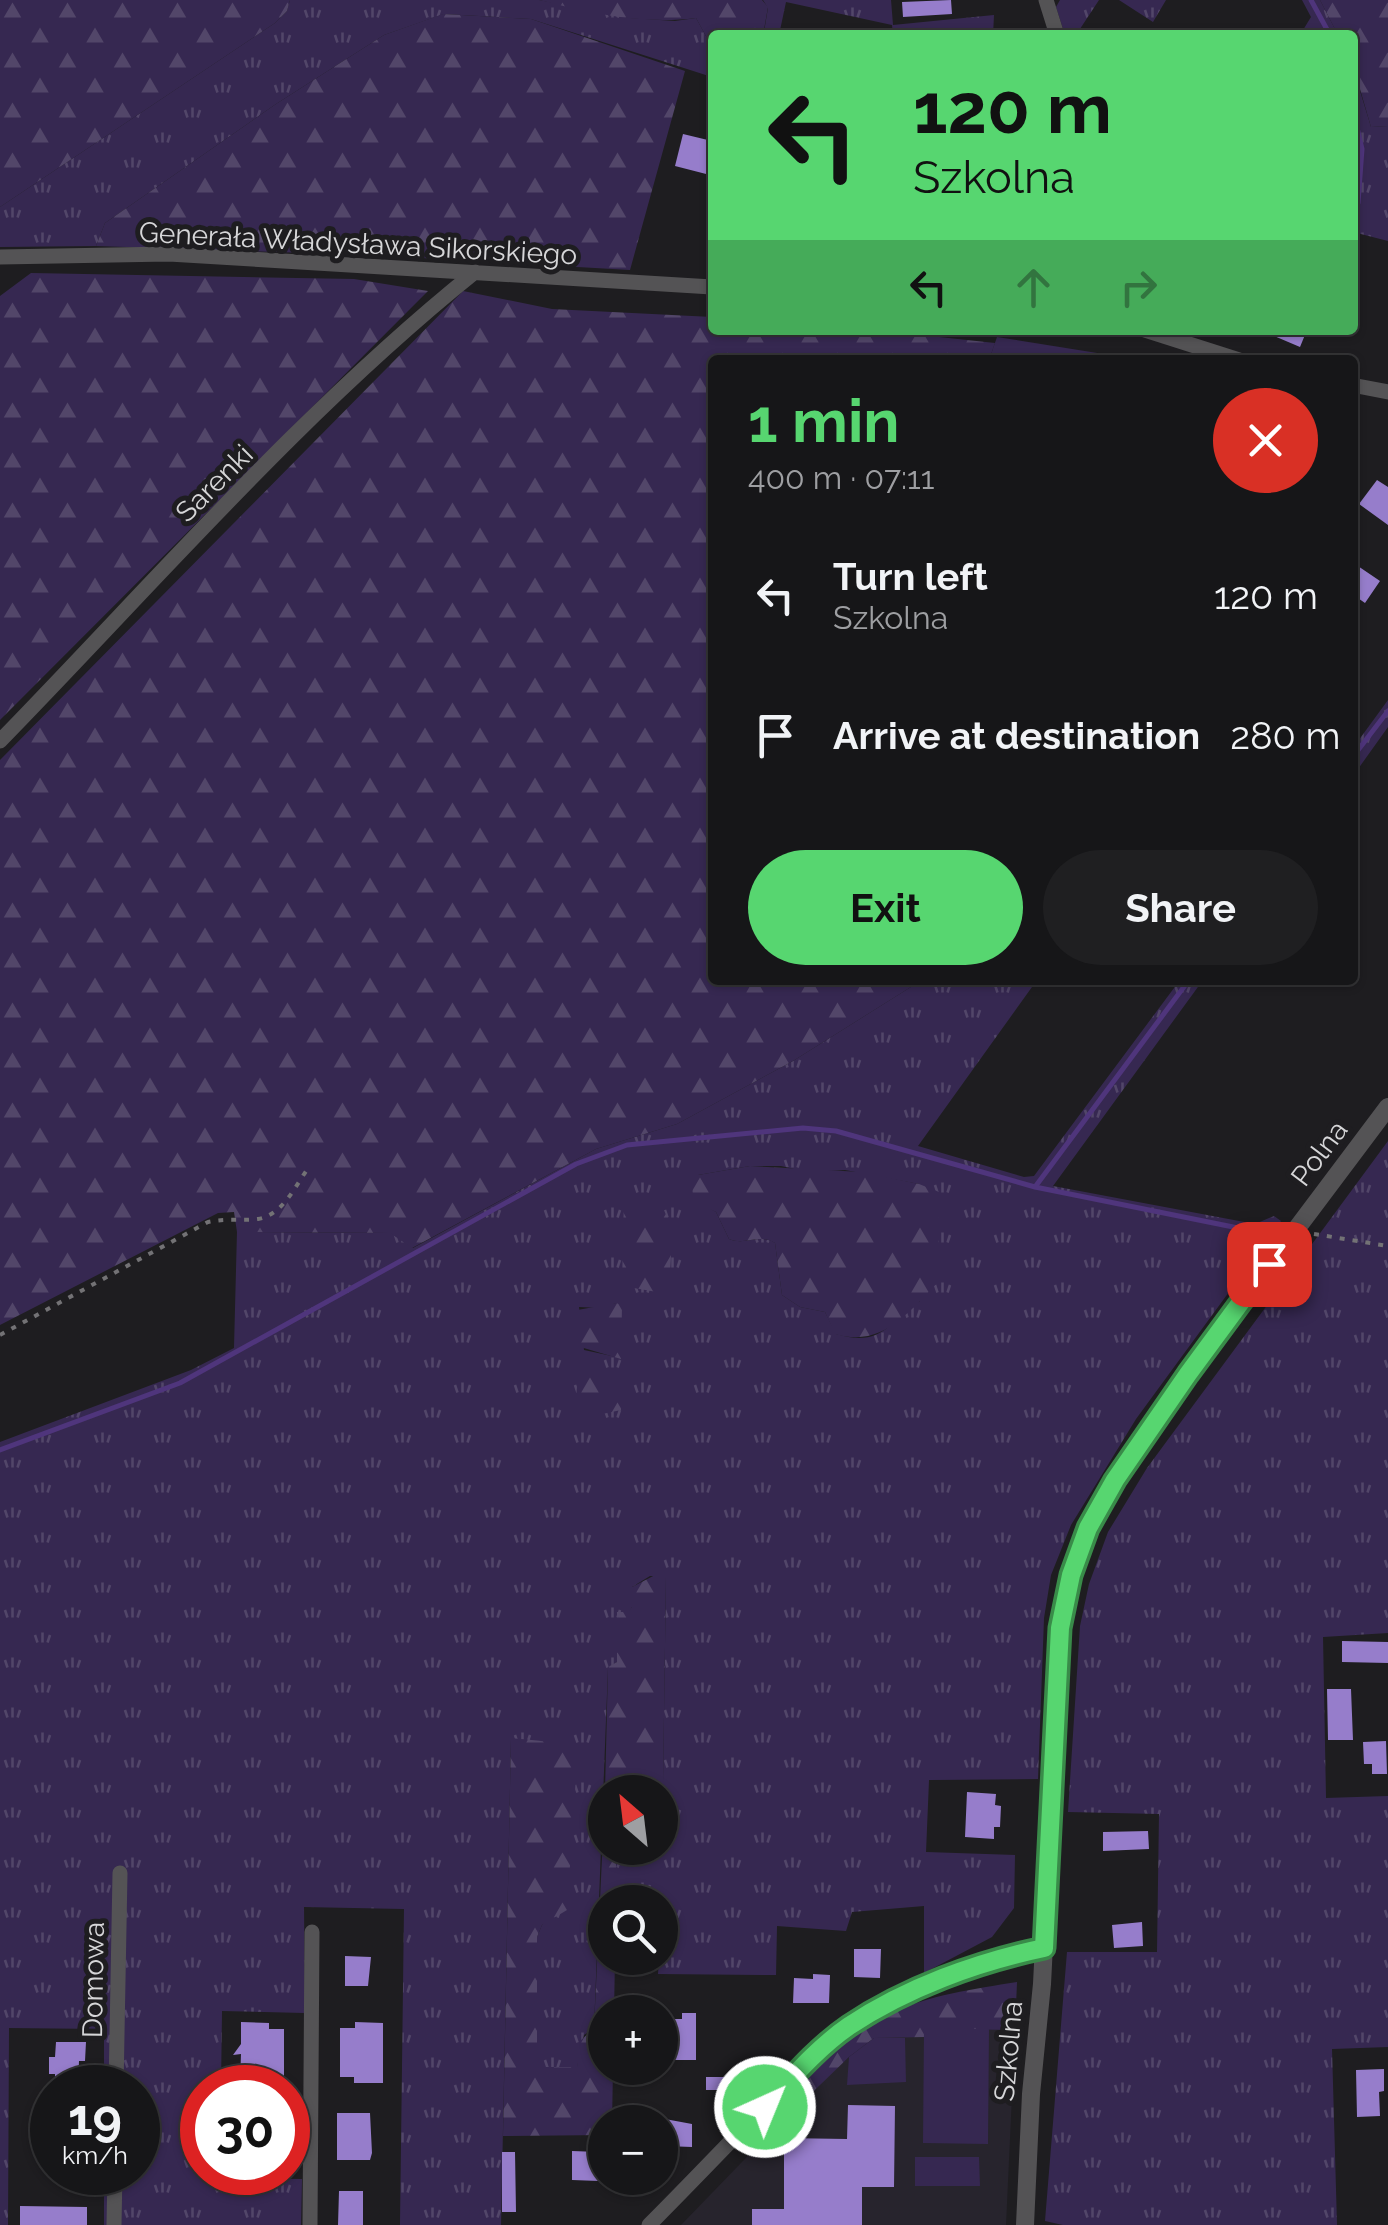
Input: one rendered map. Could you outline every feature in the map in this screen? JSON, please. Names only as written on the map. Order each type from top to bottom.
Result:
[{"type":"street","points":[[1046,0],[1055,30]]},
{"type":"street","name":"Generała Władysława Sikorskiego","points":[[0,258],[168,254],[708,287]]},
{"type":"street","name":"Sarenki","points":[[0,741],[390,342],[475,272]]},
{"type":"street","points":[[1161,335],[1223,355]]},
{"type":"street","points":[[1358,386],[1388,392]]},
{"type":"street","name":"Polna","points":[[1294,1232],[1388,1107]]},
{"type":"street","name":"Szkolna","points":[[1024,2225],[1044,1948],[1060,1628],[1066,1592],[1082,1543],[1115,1480],[1294,1232]]},
{"type":"street","name":"Domowa","points":[[116,2065],[120,1872]]},
{"type":"street","points":[[310,2225],[312,1932]]},
{"type":"street","points":[[648,2225],[814,2055],[850,2026],[900,1998],[966,1970],[1044,1948]]},
{"type":"street","points":[[114,2225],[115,2195]]},
{"type":"path","points":[[0,1335],[208,1222],[268,1216],[278,1210],[308,1167]]},
{"type":"path","points":[[1294,1232],[1388,1246]]},
{"type":"shaded area","points":[[924,2029],[1015,2030],[1006,2225],[681,2225],[849,2057],[874,2038]]},
{"type":"green space","points":[[0,0],[290,0],[287,11],[275,23],[0,207]]},
{"type":"green space","points":[[290,0],[539,0],[630,18],[696,18],[708,40],[708,76],[531,19],[444,14],[384,35],[276,104],[105,223],[96,246],[0,247],[0,207],[275,23],[287,11]]},
{"type":"green space","points":[[539,0],[762,0],[768,7],[764,30],[708,30],[708,40],[696,18],[636,19]]},
{"type":"green space","points":[[763,0],[891,0],[893,25],[994,15],[993,30],[892,30],[892,25],[786,2],[780,30],[764,30],[768,8]]},
{"type":"green space","points":[[1060,0],[1099,0],[1079,30],[1063,30],[1056,7]]},
{"type":"green space","points":[[1119,0],[1166,0],[1153,22]]},
{"type":"green space","points":[[1302,0],[1320,0],[1335,30],[1303,30],[1311,17]]},
{"type":"green space","points":[[1320,0],[1388,0],[1388,126],[1371,127],[1358,82],[1358,30],[1335,30]]},
{"type":"green space","points":[[443,14],[531,19],[685,71],[630,270],[369,255],[96,246],[105,223],[276,104],[384,35]]},
{"type":"green space","points":[[1358,85],[1371,127],[1388,126],[1388,241],[1358,233]]},
{"type":"green space","points":[[31,273],[354,279],[428,291],[0,720],[0,296]]},
{"type":"green space","points":[[463,291],[552,309],[708,317],[708,335],[921,335],[995,343],[991,355],[708,355],[708,985],[914,985],[793,1061],[677,1124],[596,1149],[412,1248],[390,1233],[237,1232],[234,1212],[218,1213],[0,1325],[0,760]]},
{"type":"green space","points":[[997,337],[1110,355],[991,355]]},
{"type":"green space","points":[[1388,700],[1388,727],[1358,769],[1358,741]]},
{"type":"green space","points":[[914,985],[1033,985],[918,1146],[1024,1177],[1034,1176],[1176,985],[1199,985],[1053,1186],[1255,1224],[1274,1216],[1281,1221],[1136,1419],[1071,1525],[1051,1575],[1044,1618],[1038,1779],[929,1780],[926,1852],[1015,1855],[1014,1908],[992,1937],[924,1973],[924,1906],[852,1912],[846,1931],[777,1926],[776,1975],[678,1974],[678,1885],[616,1885],[616,1865],[678,1865],[678,1775],[663,1775],[666,1576],[650,1576],[632,1587],[629,1612],[618,1613],[617,1662],[608,1668],[604,1775],[588,1775],[588,1865],[600,1865],[600,1885],[588,1885],[588,1975],[596,1975],[595,1995],[588,1995],[588,2032],[577,2067],[537,2067],[537,1937],[551,1917],[538,1742],[511,1739],[501,2225],[400,2225],[404,1909],[304,1907],[305,2013],[222,2011],[221,2065],[180,2065],[180,2195],[302,2195],[301,2225],[104,2225],[104,2195],[160,2195],[160,2065],[104,2065],[104,2029],[9,2028],[8,2225],[0,2225],[0,1442],[191,1370],[234,1348],[237,1232],[391,1233],[413,1248],[596,1149],[677,1124],[793,1061]],"holes":[[[750,1166],[781,1166],[808,1172],[845,1170],[919,1184],[920,1301],[874,1336],[851,1338],[836,1334],[825,1312],[800,1307],[782,1295],[775,1243],[764,1239],[729,1239],[716,1212],[707,1207],[698,1175]],[[616,1303],[621,1358],[584,1350],[579,1307],[602,1308]]]},
{"type":"green space","points":[[1388,1141],[1388,1633],[1323,1637],[1326,1798],[1388,1796],[1388,2047],[1332,2049],[1337,2225],[1063,2225],[1045,2221],[1067,1952],[1157,1952],[1159,1814],[1068,1812],[1080,1626],[1089,1584],[1108,1532],[1147,1468]]},
{"type":"green space","points":[[750,1166],[862,1172],[939,1192],[938,1282],[905,1316],[880,1332],[852,1337],[835,1334],[825,1312],[800,1307],[782,1295],[775,1243],[729,1239],[716,1212],[694,1202],[692,1187],[698,1175]]},
{"type":"green space","points":[[624,1196],[655,1197],[667,1218],[671,1241],[669,1290],[657,1292],[622,1286]]},
{"type":"green space","points":[[622,1305],[621,1359],[577,1346],[571,1336],[572,1311]]},
{"type":"green space","points":[[621,1369],[621,1410],[579,1419],[575,1412],[578,1374]]},
{"type":"green space","points":[[657,1574],[666,1576],[663,1775],[605,1775],[608,1667],[617,1662],[617,1612],[628,1612],[632,1607],[632,1587]]},
{"type":"green space","points":[[511,1738],[558,1745],[577,1761],[567,1910],[542,1925],[537,1937],[537,2067],[577,2067],[579,2042],[588,2034],[588,2085],[613,2085],[612,2105],[588,2105],[588,2135],[503,2136]]},
{"type":"green space","points":[[602,1865],[616,1865],[616,1885],[601,1885]]},
{"type":"green space","points":[[596,1975],[615,1975],[614,1995],[596,1995]]},
{"type":"green space","points":[[1017,1982],[1015,2030],[925,2029],[924,2037],[874,2038],[791,2113],[781,2102],[846,2042],[889,2014],[936,1997]]},
{"type":"green space","points":[[924,2029],[989,2029],[988,2144],[923,2143]]},
{"type":"green space","points":[[874,2038],[905,2038],[906,2082],[847,2085],[849,2057]]},
{"type":"green space","points":[[915,2157],[979,2157],[980,2186],[915,2186]]},
{"type":"building","points":[[951,0],[952,14],[903,17],[902,2]]},
{"type":"building","points":[[683,134],[708,140],[708,174],[675,166]]},
{"type":"building","points":[[1272,335],[1305,335],[1300,347]]},
{"type":"building","points":[[1377,480],[1388,487],[1388,525],[1359,504]]},
{"type":"building","points":[[1358,566],[1380,581],[1365,603],[1358,598]]},
{"type":"building","points":[[1342,1641],[1388,1642],[1388,1663],[1342,1662]]},
{"type":"building","points":[[1327,1689],[1351,1689],[1353,1740],[1328,1740]]},
{"type":"building","points":[[1386,1741],[1387,1774],[1372,1774],[1372,1764],[1364,1764],[1363,1742]]},
{"type":"building","points":[[967,1792],[996,1794],[995,1805],[1001,1806],[1000,1827],[994,1827],[994,1839],[965,1837]]},
{"type":"building","points":[[1148,1831],[1149,1849],[1103,1851],[1103,1832]]},
{"type":"building","points":[[1142,1922],[1143,1946],[1114,1948],[1112,1925]]},
{"type":"building","points":[[854,1949],[881,1949],[880,1978],[854,1977]]},
{"type":"building","points":[[345,1956],[371,1957],[368,1986],[345,1986]]},
{"type":"building","points":[[813,1974],[830,1975],[829,2003],[793,2003],[794,1978],[813,1979]]},
{"type":"building","points":[[682,2013],[696,2013],[696,2060],[678,2060],[678,2019],[682,2019]]},
{"type":"building","points":[[241,2022],[269,2023],[269,2029],[284,2029],[284,2065],[241,2065],[241,2054],[233,2055],[241,2044]]},
{"type":"building","points":[[355,2022],[383,2023],[383,2083],[354,2083],[354,2077],[340,2077],[340,2028],[355,2028]]},
{"type":"building","points":[[56,2042],[86,2042],[85,2061],[79,2061],[79,2065],[49,2065],[49,2057],[55,2057]]},
{"type":"building","points":[[1384,2069],[1384,2091],[1379,2092],[1380,2116],[1357,2117],[1356,2070]]},
{"type":"building","points":[[706,2077],[738,2077],[738,2090],[706,2090]]},
{"type":"building","points":[[848,2105],[895,2106],[894,2187],[862,2187],[862,2225],[752,2225],[752,2209],[784,2209],[784,2138],[847,2139]]},
{"type":"building","points":[[337,2113],[370,2113],[370,2160],[337,2160]]},
{"type":"building","points":[[678,2121],[692,2124],[692,2147],[678,2146]]},
{"type":"building","points":[[572,2151],[588,2152],[588,2181],[572,2180]]},
{"type":"building","points":[[502,2152],[515,2152],[516,2212],[502,2212]]},
{"type":"building","points":[[339,2191],[363,2191],[363,2225],[338,2225]]},
{"type":"building","points":[[20,2206],[87,2207],[87,2225],[20,2225]]},
{"type":"waterway","points":[[1311,0],[1327,30]]},
{"type":"waterway","points":[[1358,132],[1362,149],[1358,203]]},
{"type":"waterway","points":[[1358,750],[1388,711]]},
{"type":"waterway","points":[[1035,1187],[1185,985]]},
{"type":"waterway","points":[[0,1450],[180,1383],[576,1164],[627,1145],[803,1128],[836,1131],[1035,1187],[1253,1231]]},
{"type":"route","points":[[765,2107],[814,2055],[876,2011],[992,1960],[1044,1948],[1060,1628],[1071,1575],[1088,1528],[1115,1480],[1269,1264]]}]
